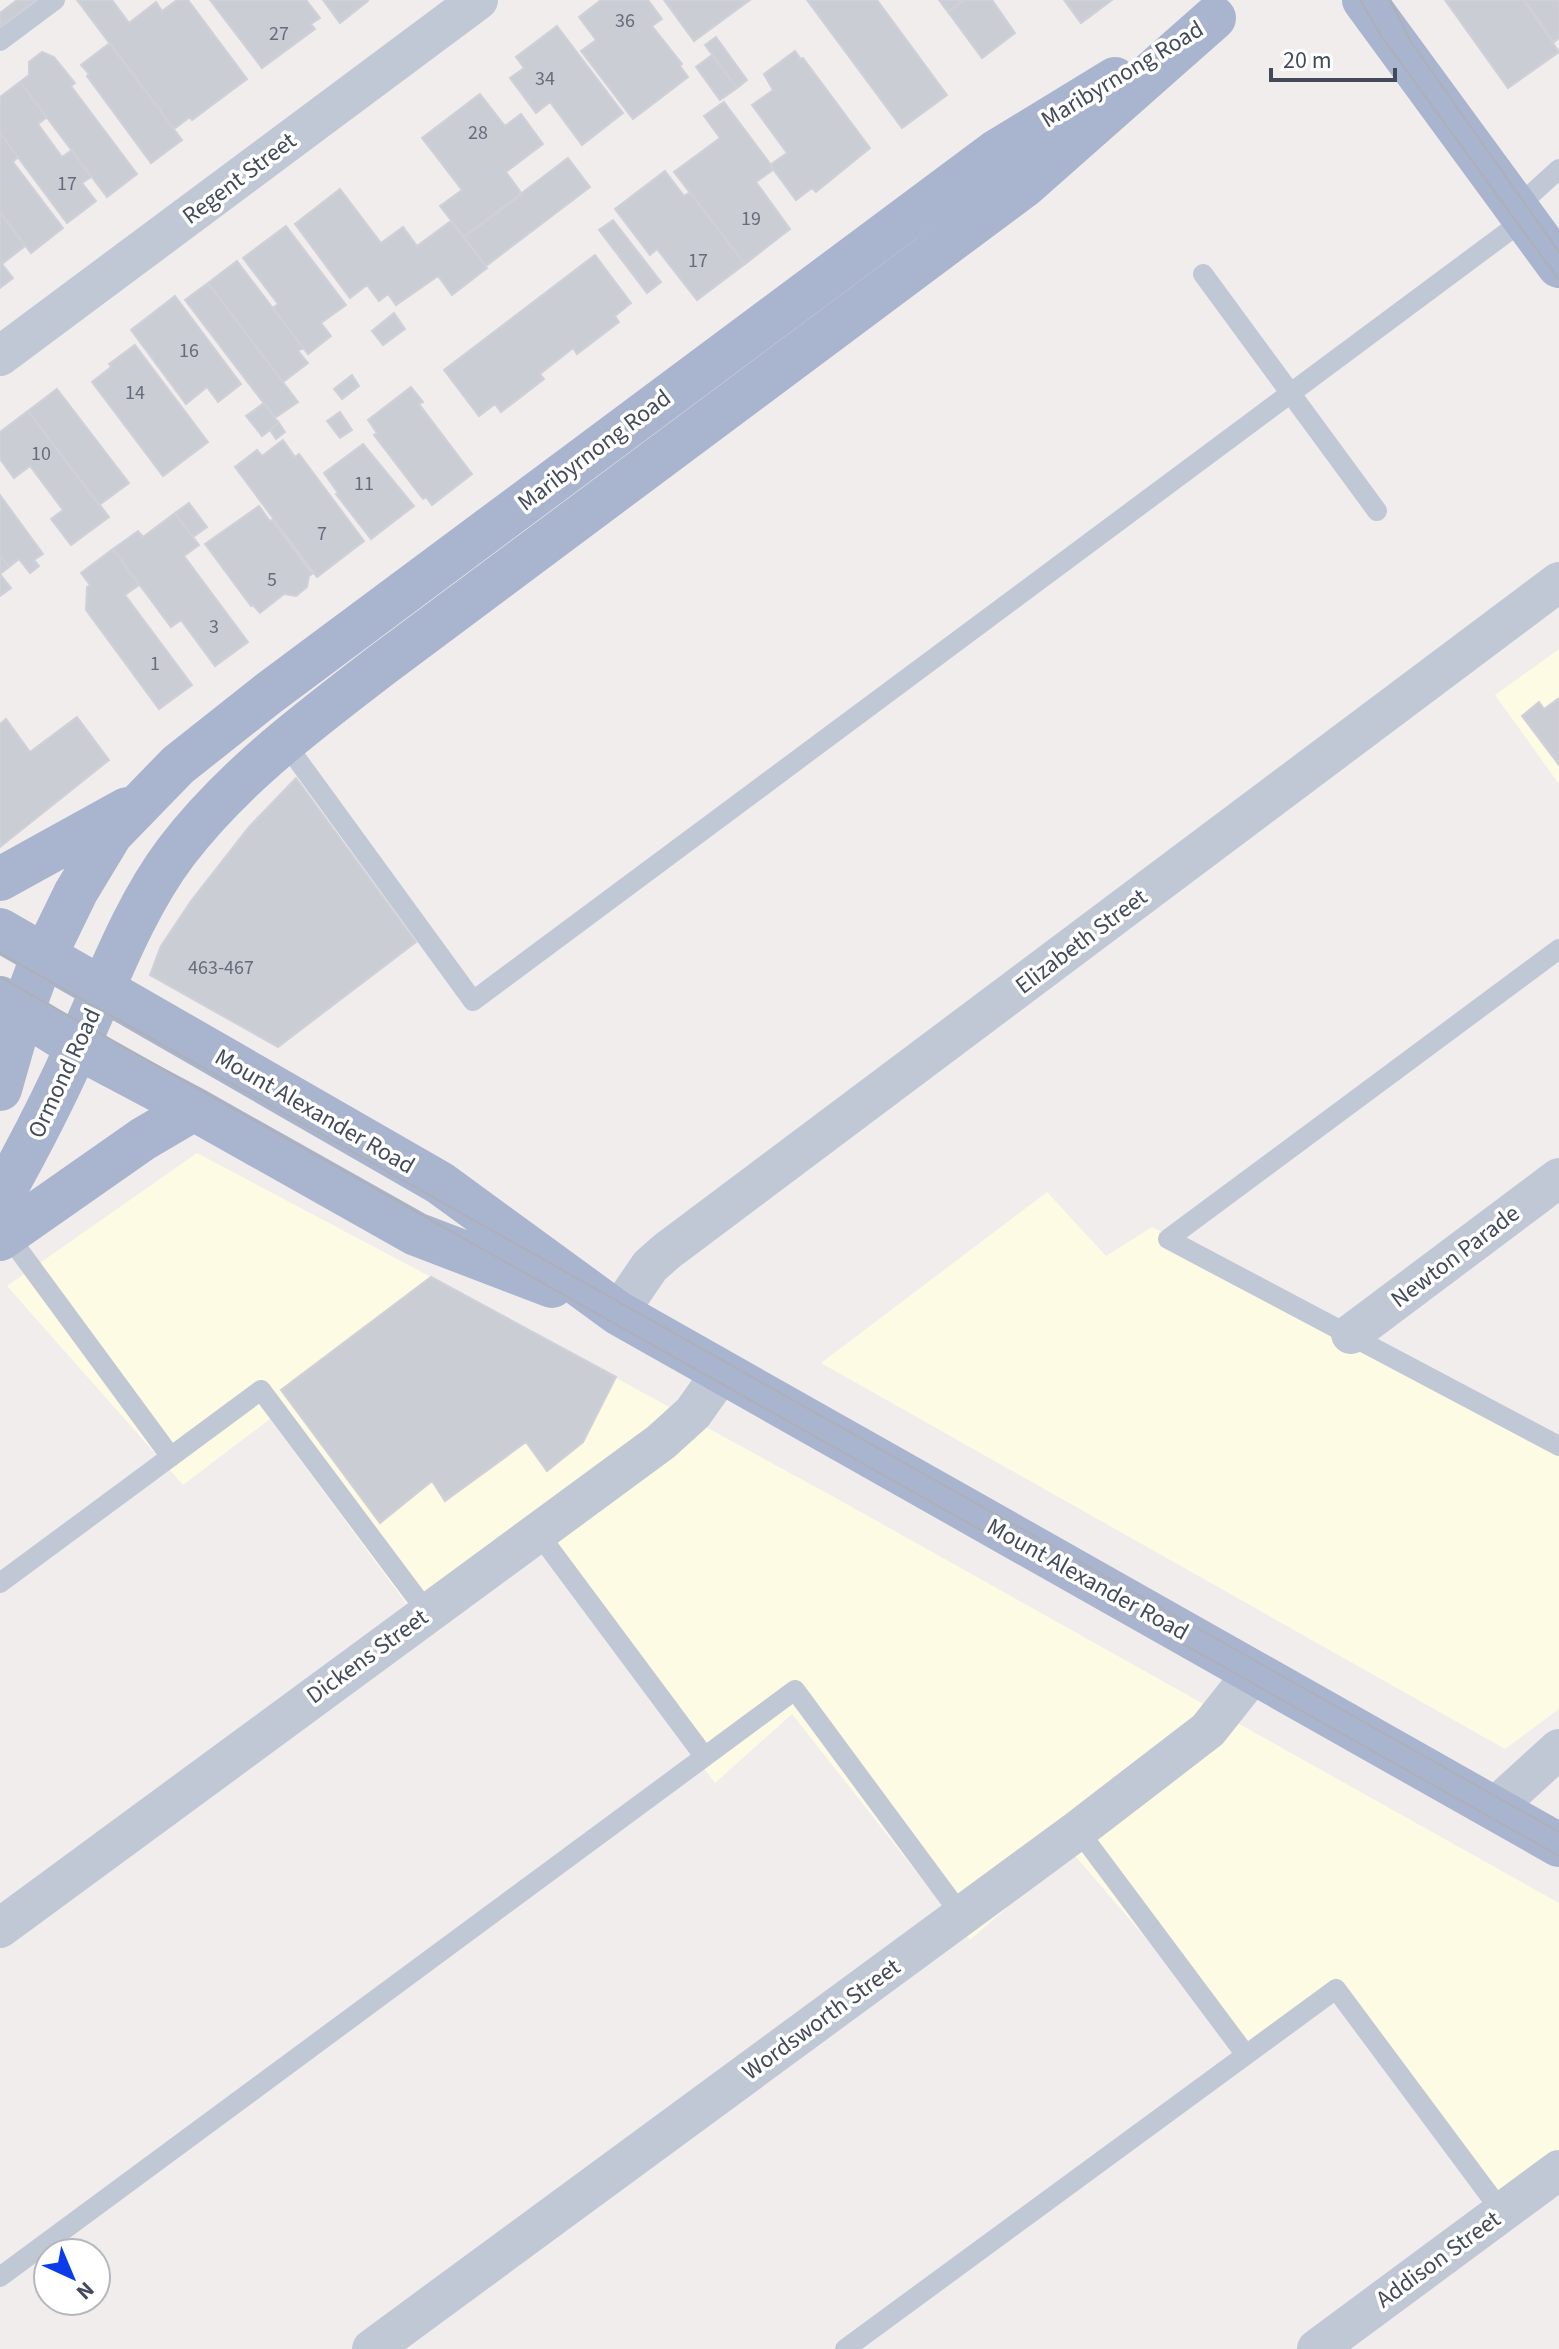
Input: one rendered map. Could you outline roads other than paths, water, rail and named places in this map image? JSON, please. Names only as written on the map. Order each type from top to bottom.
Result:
[{"type":"main road","points":[[1364,0],[1559,266]]},
{"type":"main road","name":"Maribyrnong Road","points":[[103,988],[134,923],[176,852],[236,784],[283,740],[1025,185],[1226,9]]},
{"type":"main road","name":"Maribyrnong Road","points":[[45,955],[76,892],[111,834],[178,765],[257,702],[997,151],[1226,9]]},
{"type":"main road","points":[[0,879],[139,802]]},
{"type":"main road","name":"Mount Alexander Road","points":[[0,930],[440,1183],[618,1313],[1559,1845]]},
{"type":"main road","points":[[0,1089],[11,1005],[45,955]]},
{"type":"main road","name":"Ormond Road","points":[[2,1224],[34,1138],[103,988]]},
{"type":"main road","name":"Mount Alexander Road","points":[[11,1005],[77,1047],[416,1234],[618,1313]]},
{"type":"main road","points":[[2,1224],[194,1109]]},
{"type":"street","name":"Regent Street","points":[[0,356],[478,0]]},
{"type":"street","name":"Elizabeth Street","points":[[618,1313],[650,1266],[667,1251],[1559,582]]},
{"type":"street","name":"Newton Parade","points":[[1351,1334],[1559,1178]]},
{"type":"street","name":"Dickens Street","points":[[0,1928],[671,1434],[693,1413],[722,1372]]},
{"type":"street","name":"Wordsworth Street","points":[[372,2349],[1078,1830],[1208,1730],[1254,1672]]},
{"type":"street","points":[[1497,1810],[1503,1800],[1559,1749]]},
{"type":"street","name":"Addison Street","points":[[1317,2349],[1559,2170]]},
{"type":"lane","points":[[0,41],[55,0]]},
{"type":"lane","points":[[283,740],[473,1001],[1291,395],[1520,214],[1559,169]]},
{"type":"lane","points":[[1203,274],[1377,511]]},
{"type":"lane","points":[[1559,949],[1168,1239],[1559,1446]]},
{"type":"lane","points":[[2,1224],[171,1457]]},
{"type":"lane","points":[[0,1583],[261,1390],[427,1612]]},
{"type":"lane","points":[[538,1533],[704,1756]]},
{"type":"lane","points":[[0,2277],[795,1690],[962,1916]]},
{"type":"lane","points":[[1078,1830],[1246,2055]]},
{"type":"lane","points":[[845,2349],[1336,1989],[1502,2212]]},
{"type":"tram line","points":[[1360,0],[1382,37],[1559,280]]},
{"type":"tram line","points":[[1390,0],[1411,42],[1559,252]]},
{"type":"tram line","points":[[0,953],[1559,1832]]},
{"type":"tram line","points":[[0,977],[1559,1856]]}]
